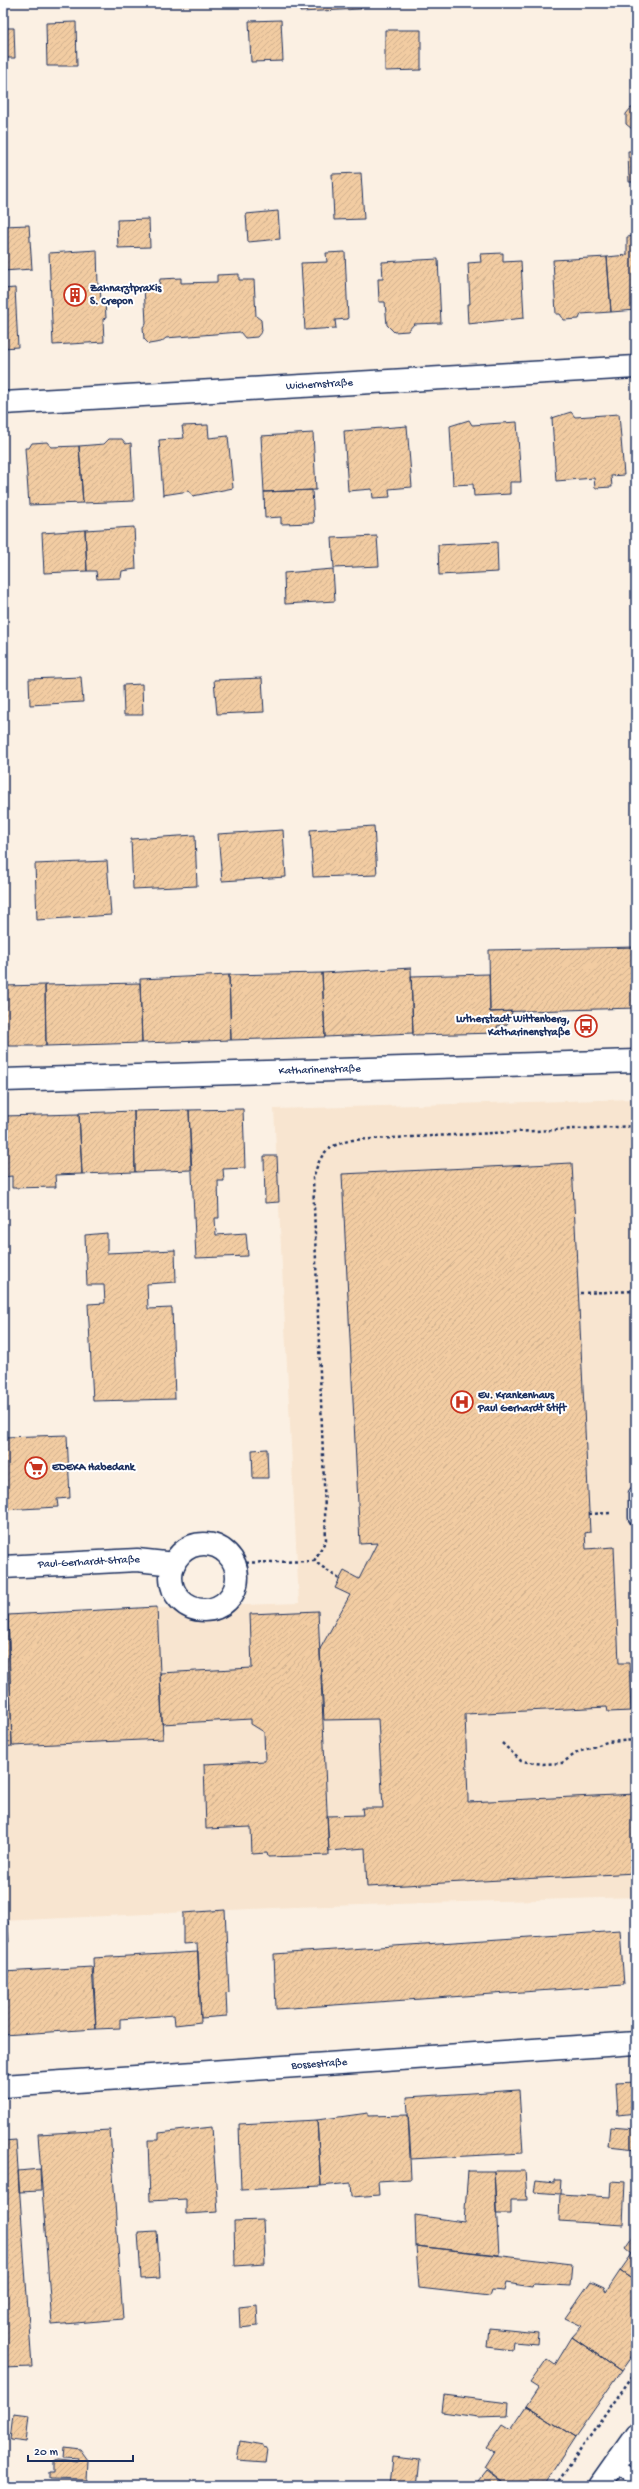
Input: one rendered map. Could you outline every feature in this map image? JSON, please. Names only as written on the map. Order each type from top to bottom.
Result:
[{"type":"street","name":"Wichernstraße","points":[[3,403],[636,367]]},
{"type":"street","name":"Katharinenstraße","points":[[3,1080],[636,1061]]},
{"type":"street","points":[[208,1544],[227,1554],[234,1562],[236,1585],[231,1595],[224,1603],[214,1609],[202,1610],[192,1608],[182,1602],[175,1594],[171,1583],[171,1572],[181,1553],[189,1548],[208,1544]]},
{"type":"street","name":"Paul-Gerhardt-Straße","points":[[3,1567],[137,1560],[174,1564]]},
{"type":"street","name":"Bossestraße","points":[[3,2086],[636,2043]]},
{"type":"street","points":[[600,2486],[636,2435]]},
{"type":"lane","points":[[636,1494],[636,1518]]},
{"type":"lane","points":[[615,2465],[636,2479]]},
{"type":"path","points":[[314,1561],[326,1540],[313,1178],[321,1155],[332,1145],[352,1140],[636,1126]]},
{"type":"path","points":[[580,1293],[636,1291]]},
{"type":"path","points":[[234,1562],[314,1561],[339,1579]]},
{"type":"path","points":[[502,1743],[521,1761],[544,1764],[562,1763],[578,1752],[607,1742],[636,1740]]},
{"type":"path","points":[[555,2486],[636,2371]]},
{"type":"shaded area","name":"Ev. Krankenhaus Paul Gerhardt Stift","points":[[636,1099],[636,1897],[294,1907],[3,1921],[3,1614],[299,1603],[274,1109]]},
{"type":"building","points":[[303,3],[358,3],[361,9],[300,12],[300,9],[303,9]]},
{"type":"building","points":[[281,20],[283,61],[251,62],[249,21]]},
{"type":"building","points":[[76,22],[77,66],[47,66],[46,23]]},
{"type":"building","points":[[3,28],[14,28],[15,58],[3,58]]},
{"type":"building","points":[[385,30],[421,30],[421,70],[385,71]]},
{"type":"building","points":[[631,108],[636,108],[636,129],[632,129],[626,124],[626,114]]},
{"type":"building","points":[[628,151],[636,151],[636,182],[629,182]]},
{"type":"building","points":[[361,173],[364,219],[334,220],[332,174]]},
{"type":"building","points":[[278,211],[280,239],[248,242],[246,214]]},
{"type":"building","points":[[149,219],[150,247],[118,248],[117,220]]},
{"type":"building","points":[[29,225],[32,269],[3,271],[3,226]]},
{"type":"building","points":[[636,236],[636,310],[611,312],[607,257],[627,255],[627,237]]},
{"type":"building","name":"Zahnarztpraxis S. Crepon","points":[[97,250],[98,286],[100,286],[101,301],[105,301],[106,318],[103,319],[104,342],[53,345],[49,253]]},
{"type":"building","points":[[345,252],[348,319],[335,320],[336,328],[305,330],[301,263],[327,262],[326,253]]},
{"type":"building","points":[[503,253],[503,262],[521,261],[524,318],[468,324],[467,304],[470,304],[468,263],[481,262],[480,254]]},
{"type":"building","points":[[607,257],[611,312],[581,314],[579,319],[564,320],[560,314],[556,314],[553,260]]},
{"type":"building","points":[[438,259],[441,323],[414,324],[408,331],[394,332],[387,325],[385,302],[379,302],[378,279],[383,279],[382,262]]},
{"type":"building","points":[[239,274],[239,280],[254,280],[256,316],[261,320],[262,331],[257,337],[245,338],[240,332],[166,338],[161,342],[149,344],[144,339],[143,327],[146,323],[144,286],[159,285],[160,279],[181,278],[181,283],[217,282],[217,275]]},
{"type":"building","points":[[15,288],[18,347],[3,348],[3,289]]},
{"type":"building","points":[[571,412],[575,417],[619,414],[624,475],[611,476],[612,487],[595,488],[594,478],[556,481],[552,418]]},
{"type":"building","points":[[469,420],[472,425],[517,422],[521,482],[510,482],[510,494],[474,496],[473,484],[453,485],[450,426]]},
{"type":"building","points":[[208,425],[209,438],[228,436],[233,488],[193,496],[189,491],[163,495],[159,440],[184,438],[182,426]]},
{"type":"building","points":[[407,426],[412,487],[389,489],[390,497],[373,498],[372,489],[348,491],[344,431]]},
{"type":"building","points":[[313,433],[316,490],[264,492],[261,436]]},
{"type":"building","points":[[109,439],[122,439],[126,444],[131,443],[134,501],[83,503],[79,446],[104,444]]},
{"type":"building","points":[[47,442],[51,447],[79,446],[83,503],[29,505],[25,448],[29,448],[32,443]]},
{"type":"building","points":[[312,490],[314,523],[281,524],[281,517],[265,518],[264,492]]},
{"type":"building","points":[[134,527],[136,569],[122,571],[121,578],[97,579],[96,571],[87,571],[85,530]]},
{"type":"building","points":[[85,530],[87,571],[44,573],[42,533]]},
{"type":"building","points":[[377,536],[379,566],[334,568],[332,538]]},
{"type":"building","points":[[497,542],[498,572],[439,575],[438,545]]},
{"type":"building","points":[[333,569],[335,601],[285,604],[284,573]]},
{"type":"building","points":[[81,677],[83,702],[30,705],[29,679]]},
{"type":"building","points":[[262,678],[264,712],[217,714],[214,680]]},
{"type":"building","points":[[142,684],[143,715],[124,715],[123,685]]},
{"type":"building","points":[[374,826],[377,875],[313,877],[310,830]]},
{"type":"building","points":[[283,830],[286,877],[222,881],[218,834]]},
{"type":"building","points":[[195,835],[197,886],[133,889],[131,839]]},
{"type":"building","points":[[107,861],[111,915],[37,920],[35,864]]},
{"type":"building","points":[[636,947],[636,1008],[490,1012],[489,950]]},
{"type":"building","points":[[411,968],[413,1033],[325,1037],[322,973]]},
{"type":"building","points":[[322,973],[325,1037],[231,1040],[229,975]]},
{"type":"building","points":[[489,974],[490,1012],[512,1011],[511,1019],[506,1025],[497,1026],[499,1033],[413,1035],[411,976]]},
{"type":"building","points":[[229,975],[231,1040],[142,1043],[140,979]]},
{"type":"building","points":[[140,983],[142,1043],[46,1046],[45,985]]},
{"type":"building","points":[[45,985],[46,1046],[3,1046],[3,986]]},
{"type":"building","points":[[243,1109],[245,1168],[223,1169],[224,1181],[218,1181],[219,1218],[215,1218],[216,1235],[246,1233],[248,1256],[196,1258],[189,1110]]},
{"type":"building","points":[[189,1110],[191,1170],[135,1172],[134,1111]]},
{"type":"building","points":[[134,1111],[135,1172],[82,1174],[79,1113]]},
{"type":"building","points":[[79,1114],[82,1174],[55,1175],[56,1187],[12,1188],[12,1176],[3,1177],[3,1116]]},
{"type":"building","points":[[264,1156],[277,1156],[279,1202],[265,1203]]},
{"type":"building","points":[[572,1163],[590,1532],[585,1533],[586,1549],[614,1547],[619,1663],[629,1663],[631,1711],[608,1712],[607,1707],[465,1714],[468,1802],[636,1794],[636,1873],[367,1887],[365,1848],[329,1851],[327,1816],[363,1815],[362,1808],[383,1808],[378,1719],[324,1720],[320,1649],[350,1595],[335,1588],[344,1571],[359,1579],[377,1543],[360,1544],[342,1174]]},
{"type":"building","points":[[107,1233],[107,1253],[175,1250],[176,1282],[147,1284],[148,1309],[172,1308],[175,1399],[93,1401],[88,1304],[105,1303],[104,1285],[87,1285],[85,1235]]},
{"type":"building","name":"EDEKA Habedank","points":[[67,1435],[70,1498],[57,1499],[58,1507],[3,1510],[3,1437]]},
{"type":"building","points":[[267,1449],[268,1478],[253,1478],[252,1450]]},
{"type":"building","points":[[157,1607],[163,1739],[12,1746],[8,1615]]},
{"type":"building","points":[[318,1611],[329,1855],[268,1857],[267,1853],[252,1854],[251,1827],[206,1829],[204,1764],[265,1761],[264,1732],[251,1724],[251,1719],[162,1724],[160,1673],[252,1668],[250,1614]]},
{"type":"building","points":[[8,1615],[12,1746],[3,1747],[3,1621]]},
{"type":"building","points":[[225,1910],[229,1992],[226,1993],[227,2016],[201,2018],[197,1943],[183,1944],[183,1913]]},
{"type":"building","points":[[3,1921],[8,1921],[9,1942],[3,1942]]},
{"type":"building","points":[[620,1931],[624,1985],[276,2009],[274,1954]]},
{"type":"building","points":[[198,1952],[201,2022],[175,2025],[174,2015],[120,2019],[120,2028],[96,2029],[93,1958]]},
{"type":"building","points":[[92,1967],[96,2029],[3,2035],[3,1972]]},
{"type":"building","points":[[636,2082],[636,2113],[618,2115],[616,2083]]},
{"type":"building","points":[[519,2090],[523,2153],[411,2159],[407,2097]]},
{"type":"building","points":[[368,2113],[368,2116],[408,2115],[411,2179],[378,2181],[379,2195],[352,2197],[351,2183],[321,2186],[317,2120]]},
{"type":"building","points":[[317,2120],[321,2186],[241,2190],[239,2124]]},
{"type":"building","points":[[212,2127],[218,2212],[186,2214],[186,2199],[150,2201],[148,2140],[159,2140],[159,2133]]},
{"type":"building","points":[[610,2127],[636,2129],[636,2149],[608,2146]]},
{"type":"building","points":[[110,2130],[123,2319],[52,2325],[38,2134]]},
{"type":"building","points":[[16,2140],[32,2367],[3,2368],[3,2141]]},
{"type":"building","points":[[40,2169],[41,2191],[19,2192],[18,2171]]},
{"type":"building","points":[[468,2171],[494,2171],[499,2255],[416,2246],[415,2215],[464,2222]]},
{"type":"building","points":[[494,2171],[525,2171],[527,2200],[511,2200],[511,2214],[496,2214]]},
{"type":"building","points":[[554,2180],[561,2180],[560,2194],[534,2192],[536,2181],[554,2183]]},
{"type":"building","points":[[611,2181],[625,2182],[623,2225],[559,2221],[560,2194],[610,2197]]},
{"type":"building","points":[[263,2220],[265,2264],[235,2266],[234,2221]]},
{"type":"building","points":[[157,2231],[160,2278],[141,2279],[138,2232]]},
{"type":"building","points":[[636,2232],[636,2282],[620,2271],[632,2254],[625,2248]]},
{"type":"building","points":[[416,2246],[572,2264],[570,2286],[533,2284],[532,2287],[506,2283],[504,2291],[492,2290],[490,2296],[419,2288]]},
{"type":"building","points":[[620,2271],[636,2282],[636,2350],[621,2371],[572,2337],[582,2326],[565,2318],[591,2281],[604,2287],[606,2292]]},
{"type":"building","points":[[257,2305],[258,2326],[240,2328],[239,2307]]},
{"type":"building","points":[[489,2328],[538,2333],[537,2344],[513,2342],[512,2350],[487,2347]]},
{"type":"building","points":[[572,2337],[621,2371],[575,2437],[526,2406],[538,2388],[530,2383],[547,2359],[555,2365]]},
{"type":"building","points":[[444,2395],[509,2403],[508,2416],[478,2417],[442,2412]]},
{"type":"building","points":[[526,2406],[575,2437],[543,2486],[507,2486],[484,2468],[494,2452],[487,2447],[502,2425],[510,2430]]},
{"type":"building","points":[[13,2414],[29,2416],[26,2442],[10,2440]]},
{"type":"building","points":[[240,2441],[263,2445],[263,2447],[267,2448],[265,2463],[237,2461]]},
{"type":"building","points":[[64,2447],[80,2449],[88,2460],[87,2480],[49,2479],[49,2473],[54,2473],[54,2462],[58,2460],[78,2462],[79,2459],[63,2458]]},
{"type":"building","points":[[392,2457],[420,2460],[417,2486],[389,2486]]},
{"type":"building","points":[[486,2471],[507,2486],[474,2486]]},
{"type":"place","name":"Zahnarztpraxis S. Crepon","points":[[75,295]]},
{"type":"place","name":"Lutherstadt Wittenberg, Katharinenstraße","points":[[586,1026]]},
{"type":"place","name":"Ev. Krankenhaus Paul Gerhardt Stift","points":[[462,1402]]},
{"type":"place","name":"EDEKA Habedank","points":[[36,1468]]}]
